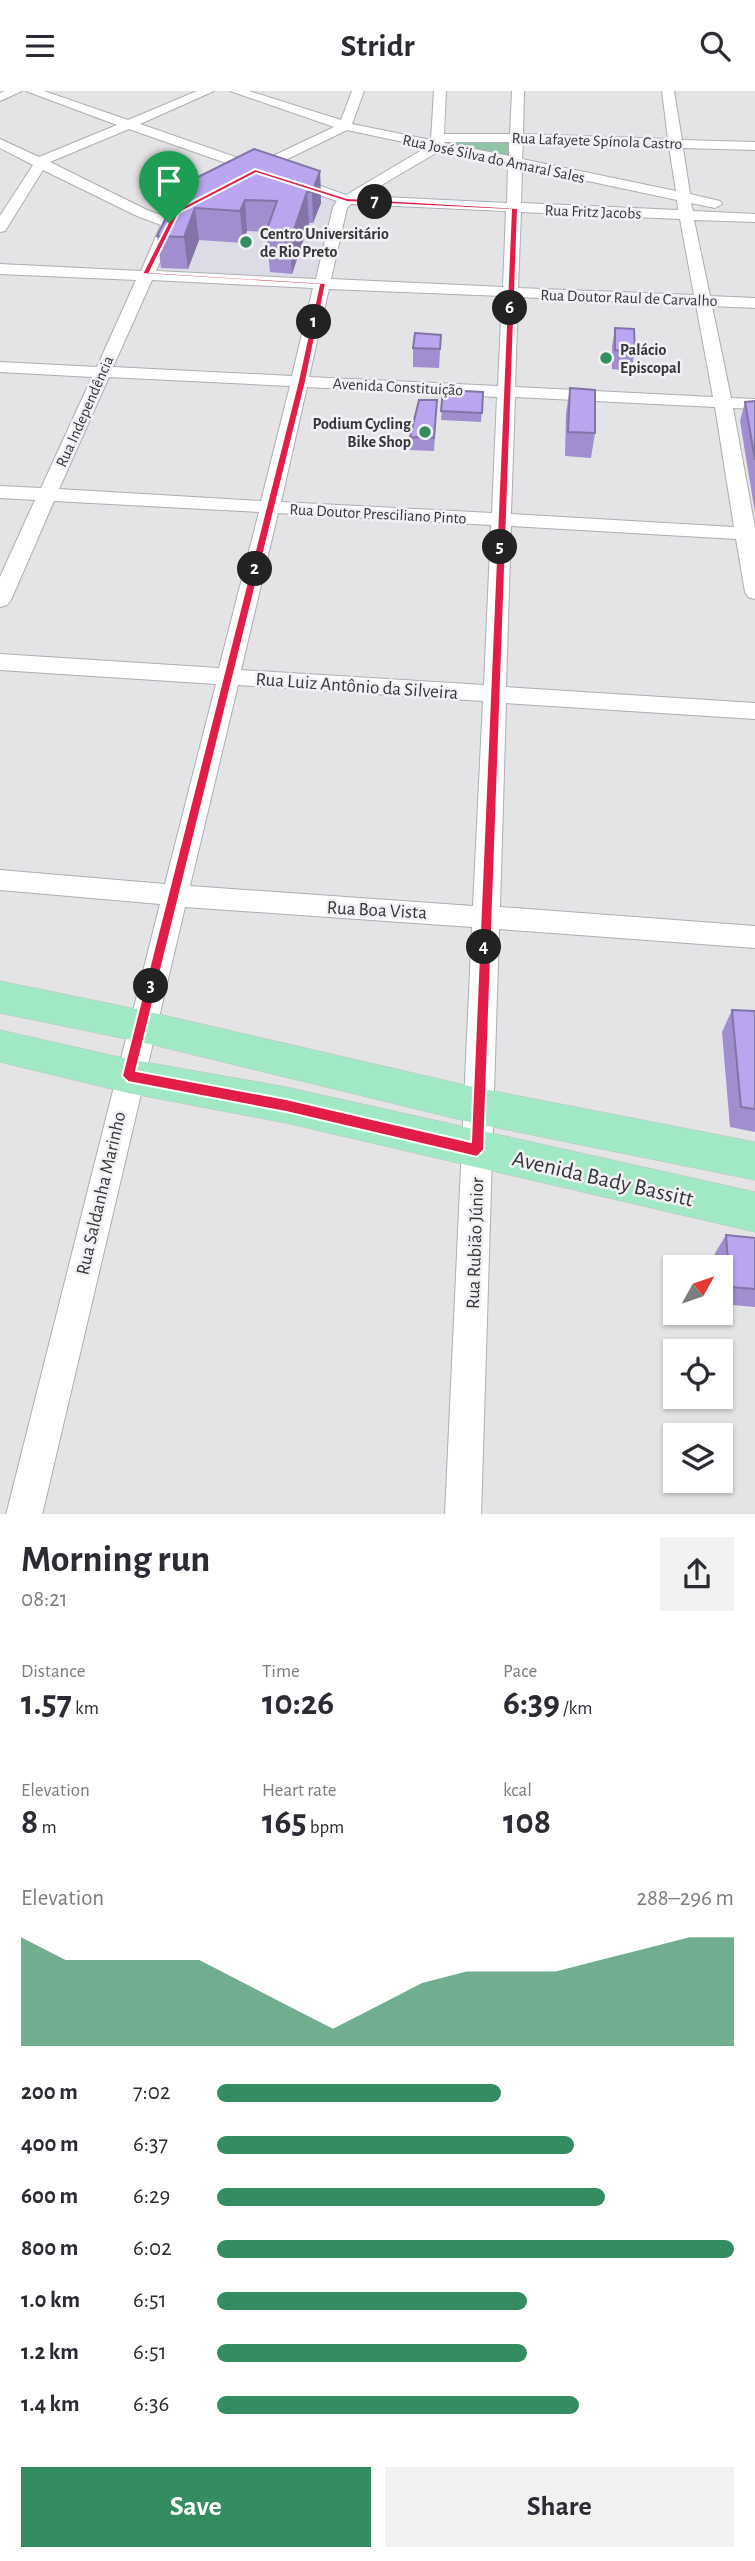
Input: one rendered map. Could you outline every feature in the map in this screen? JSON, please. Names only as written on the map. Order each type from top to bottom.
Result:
[{"type":"main road","points":[[0,997],[141,1026],[478,1106],[755,1161]]},
{"type":"main road","name":"Avenida Bady Bassitt","points":[[0,1046],[128,1076],[286,1105],[755,1213]]},
{"type":"street","points":[[0,97],[16,91]]},
{"type":"street","name":"Rua Fritz Jacobs","points":[[32,91],[129,125],[249,173],[347,200],[685,215],[755,215]]},
{"type":"street","points":[[0,228],[42,161],[208,91]]},
{"type":"street","name":"Rua José Silva do Amaral Sales","points":[[236,91],[345,126],[397,138],[436,143],[514,163],[755,215]]},
{"type":"street","points":[[249,173],[345,126],[358,91]]},
{"type":"street","points":[[347,200],[436,143],[440,91]]},
{"type":"street","name":"Rua Rubião Júnior","points":[[463,1514],[518,91]]},
{"type":"street","points":[[668,91],[685,215],[750,534],[755,592]]},
{"type":"street","name":"Rua Lafayete Spínola Castro","points":[[436,143],[517,138],[755,146]]},
{"type":"street","points":[[0,143],[169,223],[176,212],[186,206]]},
{"type":"street","name":"Rua Saldanha Marinho","points":[[24,1514],[128,1076],[302,381],[340,207],[347,200]]},
{"type":"street","name":"Rua Independência","points":[[0,600],[169,223]]},
{"type":"street","name":"Rua Doutor Raul de Carvalho","points":[[0,269],[755,303]]},
{"type":"street","name":"Avenida Constituição","points":[[0,367],[755,404]]},
{"type":"street","name":"Rua Doutor Presciliano Pinto","points":[[0,492],[750,534]]},
{"type":"street","name":"Rua Luiz Antônio da Silveira","points":[[0,662],[755,712]]},
{"type":"street","name":"Rua Boa Vista","points":[[0,880],[173,897],[485,915],[755,937]]},
{"type":"shaded area","name":"Centro Universitário de Rio Preto","points":[[257,175],[337,201],[333,206],[315,279],[156,270],[181,214]]},
{"type":"green space","points":[[514,139],[511,160],[443,145],[444,140]]},
{"type":"building","points":[[254,149],[320,171],[312,192],[307,192],[290,241],[267,240],[270,232],[266,232],[277,201],[245,200],[240,211],[195,208],[184,237],[157,236],[182,185]]},
{"type":"building","points":[[615,328],[634,329],[635,352],[615,350]]},
{"type":"building","points":[[415,333],[441,335],[440,349],[413,348]]},
{"type":"building","points":[[570,388],[595,390],[595,433],[568,432]]},
{"type":"building","points":[[443,390],[483,392],[482,413],[441,411]]},
{"type":"building","name":"Podium Cycling Bike Shop","points":[[419,400],[437,400],[434,438],[410,437]]},
{"type":"building","points":[[755,401],[755,460],[745,402]]},
{"type":"building","points":[[732,1010],[755,1011],[755,1109],[741,1107]]},
{"type":"building","points":[[726,1235],[755,1238],[755,1289],[733,1287],[733,1255],[728,1255]]},
{"type":"place","name":"Centro Universitário de Rio Preto","points":[[246,242]]},
{"type":"place","name":"Palácio Episcopal","points":[[606,358]]},
{"type":"place","name":"Podium Cycling Bike Shop","points":[[425,432]]},
{"type":"route","points":[[255,170],[347,200],[514,208],[477,1150],[286,1105],[128,1076],[302,381],[323,283],[146,274],[169,223],[176,212],[255,170]]}]
